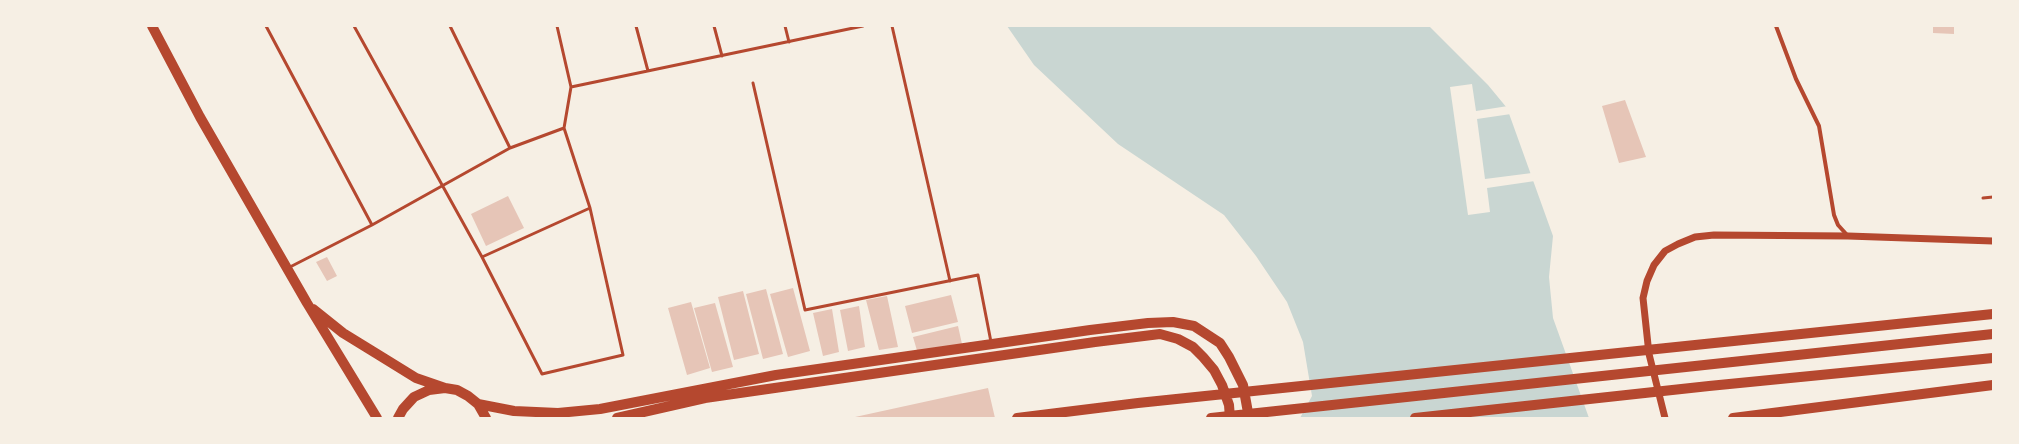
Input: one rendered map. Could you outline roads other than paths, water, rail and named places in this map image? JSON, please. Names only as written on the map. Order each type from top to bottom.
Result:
[{"type":"highway","points":[[152,26],[200,117],[307,304],[377,418]]},
{"type":"highway","points":[[307,304],[343,332],[416,378],[445,388],[457,390],[468,396],[478,404],[486,418]]},
{"type":"highway","points":[[1017,418],[1138,403],[1993,314]]},
{"type":"highway","points":[[478,404],[514,410],[558,413],[600,409],[776,375],[1148,323],[1173,322],[1194,326],[1220,343],[1230,356],[1243,385],[1248,418]]},
{"type":"highway","points":[[617,418],[705,398],[1160,334],[1178,339],[1193,347],[1214,370],[1222,385],[1229,404],[1230,418]]},
{"type":"highway","points":[[1211,418],[1993,334]]},
{"type":"highway","points":[[1415,418],[1709,386],[1993,358]]},
{"type":"highway","points":[[1733,418],[1993,385]]},
{"type":"highway","points":[[398,418],[403,409],[414,397],[429,390],[445,388]]},
{"type":"street","points":[[1776,26],[1796,79],[1819,126],[1834,215],[1838,225],[1848,236]]},
{"type":"street","points":[[1665,418],[1649,354],[1643,298],[1647,281],[1654,265],[1665,251],[1678,244],[1695,238],[1714,235],[1848,236],[1993,241]]},
{"type":"lane","points":[[266,26],[372,225]]},
{"type":"lane","points":[[354,26],[482,257],[542,374],[623,355],[590,208],[564,128],[571,88],[564,51],[557,26]]},
{"type":"lane","points":[[450,26],[510,148]]},
{"type":"lane","points":[[636,26],[648,71]]},
{"type":"lane","points":[[714,26],[722,56]]},
{"type":"lane","points":[[784,26],[789,42]]},
{"type":"lane","points":[[571,88],[863,26]]},
{"type":"lane","points":[[892,26],[950,281]]},
{"type":"lane","points":[[753,82],[805,310],[978,274],[992,344]]},
{"type":"lane","points":[[287,268],[372,225],[510,148],[564,128]]},
{"type":"lane","points":[[1982,198],[1993,197]]},
{"type":"lane","points":[[482,257],[590,208]]}]
